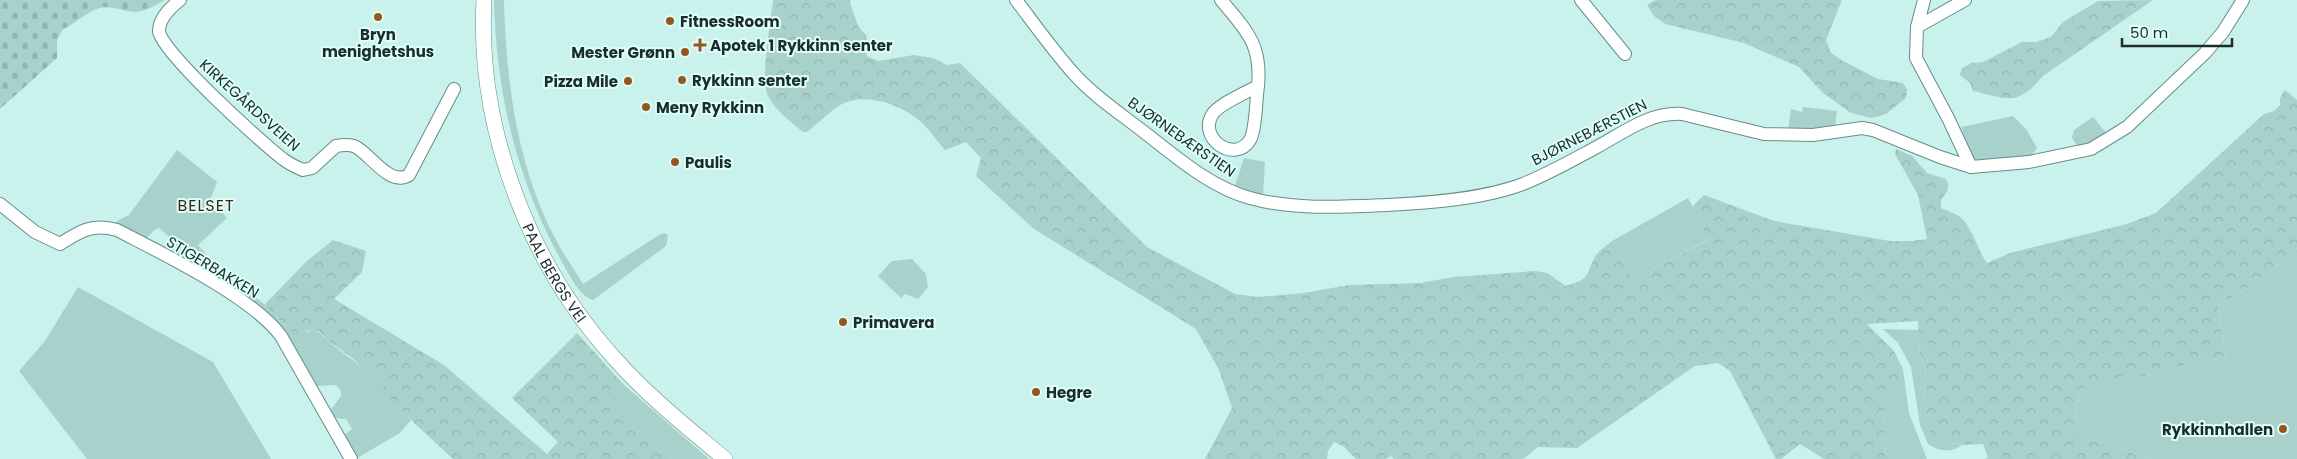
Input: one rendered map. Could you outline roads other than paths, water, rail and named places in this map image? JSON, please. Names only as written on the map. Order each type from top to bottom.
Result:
[{"type":"street","name":"KIRKEGÅRDSVEIEN","points":[[180,0],[169,9],[161,24],[159,31],[166,47],[187,70],[284,160],[303,170],[312,168],[336,146],[347,145],[355,147],[392,176],[405,177],[409,175],[454,89]]},
{"type":"street","name":"PAAL BERGS VEI","points":[[476,0],[490,95],[509,176],[536,239],[557,279],[574,307],[615,359],[647,392],[725,459]]},
{"type":"street","name":"PAAL BERGS VEI","points":[[482,33],[484,0]]},
{"type":"street","name":"BJØRNEBÆRSTIEN","points":[[1016,0],[1074,74],[1105,103],[1208,178],[1241,195],[1268,202],[1300,206],[1363,206],[1463,198],[1527,182],[1555,170],[1633,126],[1656,115],[1669,113],[1690,116],[1764,134],[1813,135],[1862,128],[1873,130],[1970,167],[2028,162],[2074,154],[2091,149],[2127,127],[2205,53],[2223,32],[2243,0]]},
{"type":"street","points":[[1221,0],[1241,24],[1254,44],[1260,67],[1258,86],[1251,138],[1244,146],[1233,150],[1224,148],[1213,140],[1209,128],[1212,115],[1218,108],[1258,86]]},
{"type":"street","points":[[1581,0],[1626,54]]},
{"type":"street","points":[[1924,0],[1917,27],[1916,58],[1948,118],[1970,167]]},
{"type":"street","points":[[1917,27],[1964,0]]},
{"type":"street","name":"STIGERBAKKEN","points":[[0,204],[35,232],[60,244],[76,234],[92,228],[105,226],[117,230],[205,279],[260,315],[274,326],[281,336],[351,459]]},
{"type":"place","name":"Bryn menighetshus","points":[[378,17]]},
{"type":"place","name":"FitnessRoom","points":[[670,21]]},
{"type":"place","name":"Apotek 1 Rykkinn senter","points":[[700,45]]},
{"type":"place","name":"Mester Grønn","points":[[685,52]]},
{"type":"place","name":"Rykkinn senter","points":[[682,80]]},
{"type":"place","name":"Pizza Mile","points":[[628,81]]},
{"type":"place","name":"Meny Rykkinn","points":[[646,107]]},
{"type":"place","name":"Paulis","points":[[675,162]]},
{"type":"place","name":"Primavera","points":[[843,322]]},
{"type":"place","name":"Hegre","points":[[1036,392]]},
{"type":"place","name":"Rykkinnhallen","points":[[2283,429]]},
{"type":"district","name":"BELSET","points":[[206,205]]}]
